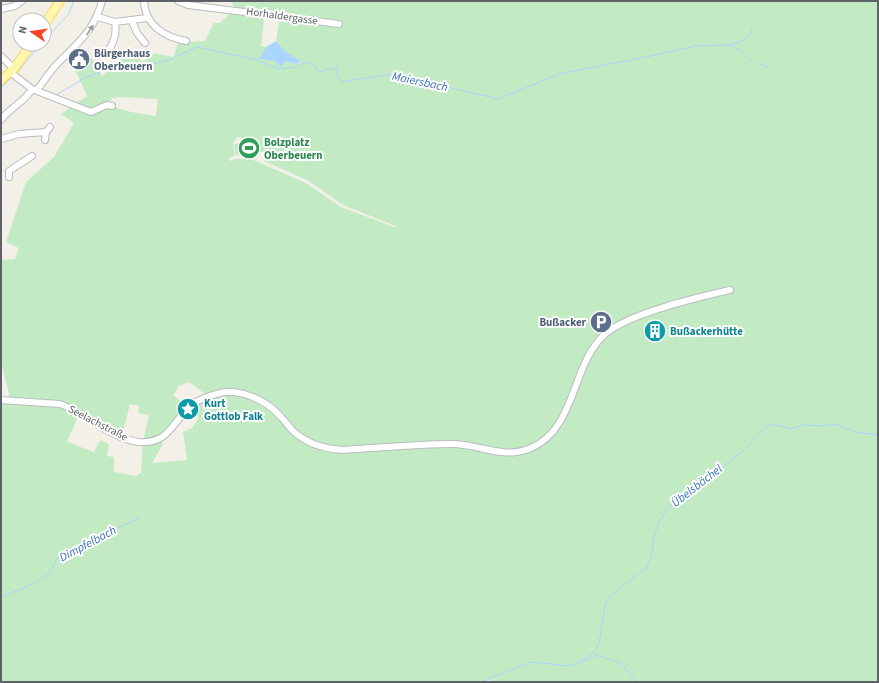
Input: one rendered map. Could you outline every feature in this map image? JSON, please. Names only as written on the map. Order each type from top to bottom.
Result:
[{"type":"main road","points":[[52,13],[60,1]]},
{"type":"main road","points":[[1,80],[13,73],[26,52]]},
{"type":"street","points":[[1,9],[15,6],[22,1]]},
{"type":"street","points":[[1,120],[6,112],[34,90],[56,65],[88,33],[98,17],[102,1]]},
{"type":"street","points":[[144,1],[144,12],[147,18],[157,29],[169,36],[186,41]]},
{"type":"street","name":"Horhaldergasse","points":[[178,1],[188,5],[339,24]]},
{"type":"street","points":[[98,17],[115,22],[147,18]]},
{"type":"street","points":[[132,21],[137,33],[145,44]]},
{"type":"street","points":[[106,54],[113,44],[117,30],[115,22]]},
{"type":"street","points":[[1,56],[13,73],[34,90],[91,112],[107,105],[112,106]]},
{"type":"street","points":[[1,139],[48,129],[45,140]]},
{"type":"street","points":[[1,172],[9,174],[32,156]]},
{"type":"street","name":"Seelachstraße","points":[[1,400],[60,404],[69,407],[96,424],[126,438],[143,442],[152,441],[164,436],[174,427],[191,405],[225,391],[241,393],[259,400],[275,411],[298,435],[312,443],[330,449],[343,450],[451,444],[481,448],[498,453],[520,452],[540,443],[555,429],[576,388],[586,359],[606,333],[632,319],[676,304],[730,290]]},
{"type":"green space","points":[[232,1],[878,1],[878,682],[484,682],[496,679],[477,682],[1,682],[1,403],[68,404],[11,402],[1,362],[1,260],[15,259],[19,248],[6,242],[26,182],[54,157],[74,123],[61,114],[87,96],[76,71],[90,55],[102,76],[113,68],[128,50],[143,62],[155,53],[174,57],[178,42],[205,41],[214,23],[220,23],[234,10]],"holes":[[[264,19],[279,21],[276,41],[287,53],[301,62],[296,64],[260,59],[266,47],[261,46]],[[112,98],[158,99],[156,116],[131,112],[108,105]],[[237,137],[262,141],[234,144],[236,155],[263,152],[264,161],[307,180],[343,205],[396,226],[394,227],[341,207],[306,183],[251,159],[235,159],[231,161],[228,159],[235,155],[233,144]],[[189,382],[208,396],[194,404],[199,418],[192,428],[183,432],[187,460],[152,463],[163,444],[161,440],[185,411],[185,405],[173,395],[179,386]],[[130,404],[139,406],[138,413],[149,415],[143,442],[141,472],[137,476],[114,472],[114,457],[107,456],[109,444],[100,440],[94,452],[67,442],[79,414],[122,436]]]},
{"type":"water","points":[[276,41],[287,53],[301,61],[296,64],[285,61],[281,67],[275,61],[259,59],[266,47]]},
{"type":"waterway","points":[[52,32],[68,15],[74,1]]},
{"type":"waterway","points":[[747,37],[751,33],[752,28]]},
{"type":"waterway","points":[[730,45],[744,40]]},
{"type":"waterway","name":"Maiersbach","points":[[42,89],[56,95],[85,78],[123,63],[152,64],[169,60],[197,47],[256,60],[279,69],[296,67],[304,62],[315,65],[316,70],[323,72],[328,68],[333,70],[337,67],[337,76],[341,82],[386,75],[431,83],[498,99],[559,74],[695,46],[729,45],[742,51],[753,62]]},
{"type":"waterway","points":[[17,73],[34,52]]},
{"type":"waterway","points":[[759,63],[768,67]]},
{"type":"waterway","points":[[1,88],[13,76]]},
{"type":"waterway","name":"Übelsbächel","points":[[481,682],[531,662],[569,666],[579,663],[593,653],[599,643],[605,605],[609,597],[646,568],[651,558],[654,537],[659,522],[672,503],[706,480],[744,450],[766,427],[773,424],[791,429],[803,425],[825,426],[835,424],[856,432],[878,435]]},
{"type":"waterway","name":"Dimpfelbach","points":[[1,597],[41,579],[48,574],[56,560],[75,548],[139,518]]},
{"type":"waterway","points":[[582,660],[585,661],[596,655],[619,662],[638,682]]},
{"type":"place","name":"Bürgerhaus Oberbeuern","points":[[79,59]]},
{"type":"place","name":"Bolzplatz Oberbeuern","points":[[249,148]]},
{"type":"place","name":"Bußacker","points":[[601,322]]},
{"type":"place","name":"Bußackerhütte","points":[[655,331]]},
{"type":"place","name":"Kurt Gottlob Falk","points":[[188,409]]}]
